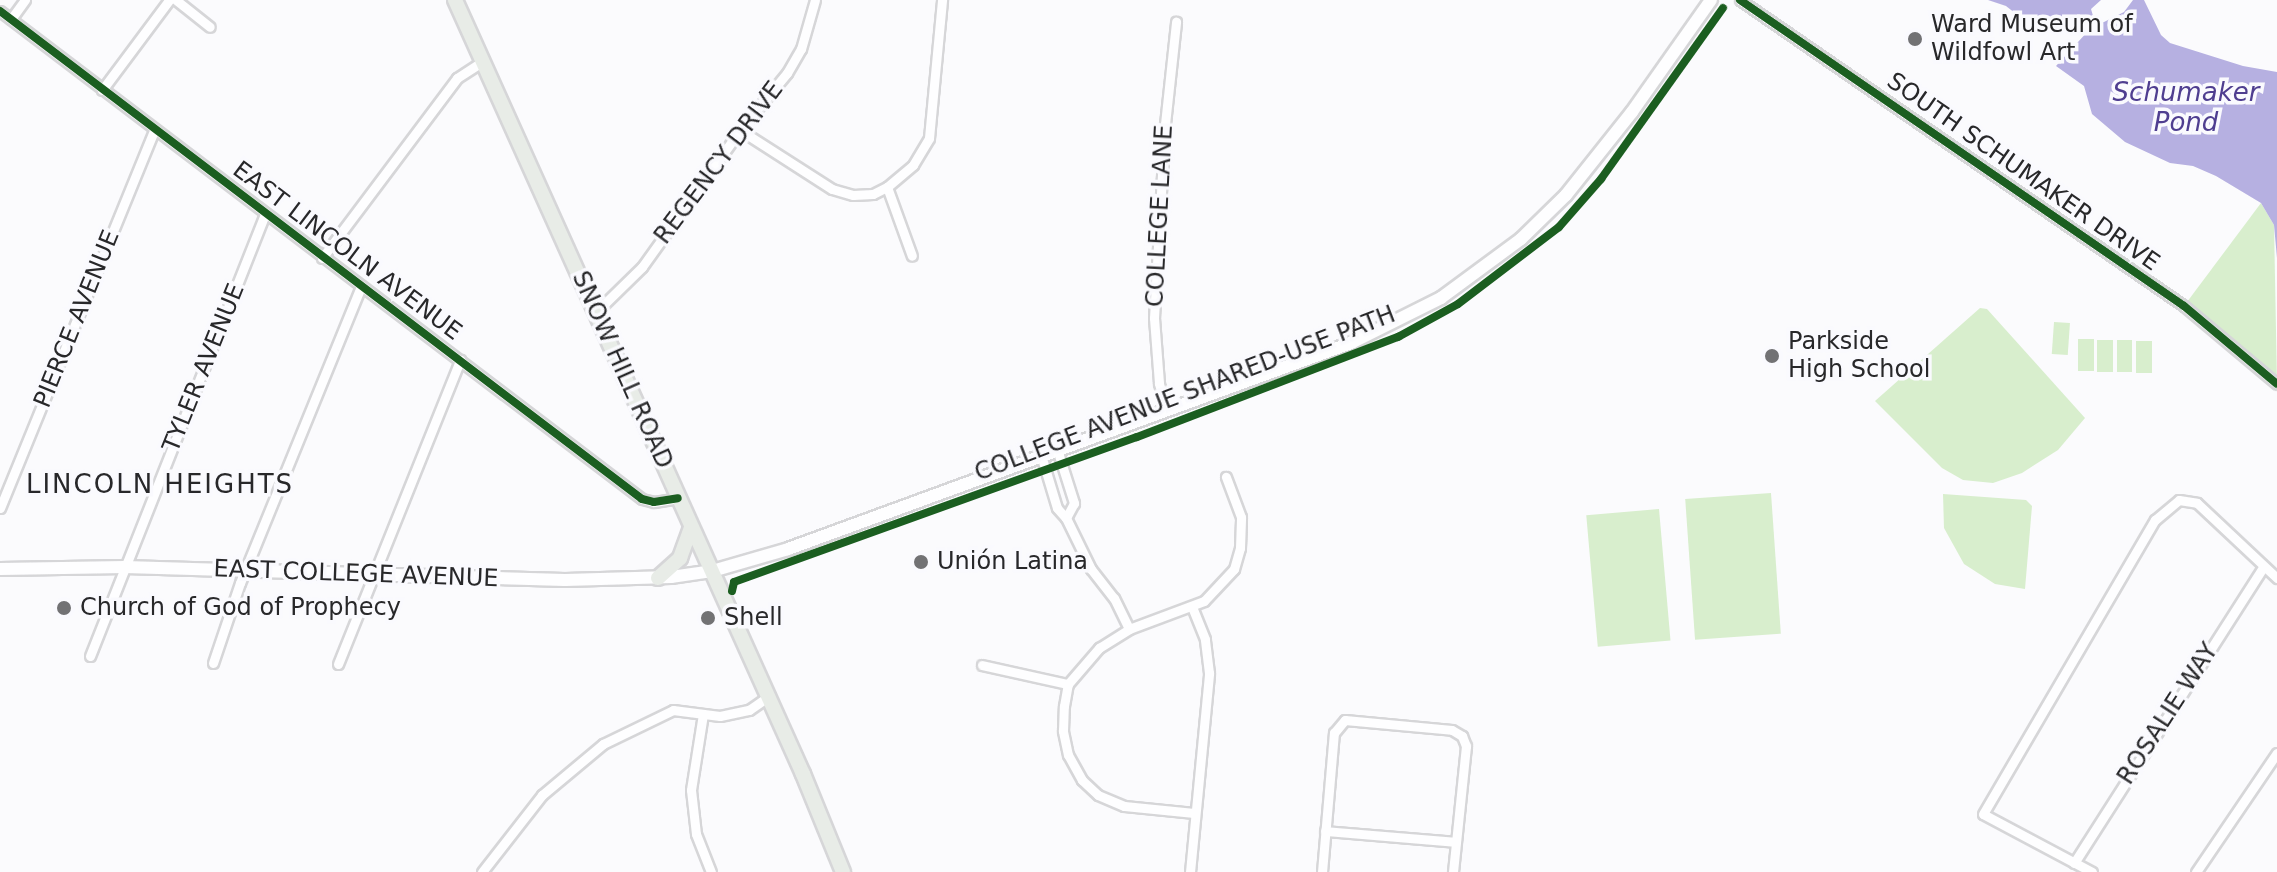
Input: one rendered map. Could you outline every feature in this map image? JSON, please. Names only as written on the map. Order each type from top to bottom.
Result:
[{"type":"main road","name":"SNOW HILL ROAD","points":[[455,0],[597,311],[766,698],[803,774],[843,872]]},
{"type":"main road","name":"EAST COLLEGE AVENUE","points":[[0,569],[125,567],[565,580],[658,578],[712,571],[788,549],[1387,327],[1441,298],[1488,265],[1547,215],[1585,172],[1711,0]]},
{"type":"main road","points":[[658,578],[680,558],[691,527]]},
{"type":"street","points":[[11,19],[25,0]]},
{"type":"street","points":[[102,90],[169,0]]},
{"type":"street","points":[[176,0],[210,27]]},
{"type":"street","name":"REGENCY DRIVE","points":[[597,311],[642,267],[740,130],[787,73],[809,27],[815,0]]},
{"type":"street","points":[[740,130],[832,189],[853,195],[873,194],[887,187],[913,165],[929,138],[942,0]]},
{"type":"street","name":"SOUTH SCHUMAKER DRIVE","points":[[1740,0],[2184,306],[2277,384]]},
{"type":"street","name":"EAST LINCOLN AVENUE","points":[[0,11],[642,499],[654,502],[678,498]]},
{"type":"street","name":"COLLEGE LANE","points":[[1167,410],[1159,383],[1154,318],[1165,124],[1176,22]]},
{"type":"street","points":[[322,258],[457,78],[483,61]]},
{"type":"street","name":"PIERCE AVENUE","points":[[0,508],[154,130]]},
{"type":"street","points":[[887,187],[912,256]]},
{"type":"street","name":"TYLER AVENUE","points":[[90,656],[265,213]]},
{"type":"street","points":[[213,663],[245,571],[361,286]]},
{"type":"street","points":[[338,664],[460,360]]},
{"type":"street","points":[[1057,449],[1074,503],[1066,518]]},
{"type":"street","points":[[1041,455],[1057,508],[1066,518],[1082,554],[1108,589],[1129,629]]},
{"type":"street","points":[[1194,813],[1153,811],[1112,802],[1082,780],[1068,755],[1063,731],[1068,684],[1099,648],[1129,629],[1192,607],[1224,582],[1234,569],[1240,548],[1241,517],[1226,477]]},
{"type":"street","points":[[2092,872],[1983,814],[2155,520],[2179,500],[2197,503],[2277,578]]},
{"type":"street","name":"ROSALIE WAY","points":[[2074,863],[2263,567]]},
{"type":"street","points":[[1190,872],[1209,673],[1205,639],[1192,607]]},
{"type":"street","points":[[982,665],[1068,684]]},
{"type":"street","points":[[482,872],[542,795],[603,744],[663,713],[679,709],[703,714],[736,714],[766,698]]},
{"type":"street","points":[[703,714],[691,790],[696,834],[711,872]]},
{"type":"street","points":[[1322,872],[1334,733],[1341,722],[1353,721],[1452,730],[1462,736],[1466,746],[1453,872]]},
{"type":"street","points":[[2196,872],[2277,753]]},
{"type":"street","points":[[1325,831],[1456,842]]},
{"type":"green space","points":[[2261,203],[2274,225],[2277,384],[2184,306]]},
{"type":"green space","points":[[1980,308],[1987,309],[2085,418],[2058,450],[2022,473],[1993,483],[1963,480],[1942,468],[1875,401]]},
{"type":"green space","points":[[2054,322],[2070,323],[2068,355],[2052,354]]},
{"type":"green space","points":[[2078,339],[2094,339],[2094,371],[2078,371]]},
{"type":"green space","points":[[2097,340],[2113,340],[2113,372],[2097,372]]},
{"type":"green space","points":[[2117,340],[2132,340],[2132,372],[2117,372]]},
{"type":"green space","points":[[2136,341],[2152,341],[2152,373],[2136,373]]},
{"type":"green space","points":[[1771,493],[1781,634],[1695,640],[1685,499]]},
{"type":"green space","points":[[1943,494],[2026,500],[2032,506],[2025,589],[1995,584],[1964,564],[1944,528]]},
{"type":"green space","points":[[1659,509],[1671,640],[1598,647],[1586,515]]},
{"type":"water","name":"Schumaker Pond","points":[[1988,0],[2101,0],[2091,9],[2096,26],[2124,12],[2133,0],[2144,0],[2161,35],[2170,43],[2243,66],[2277,72],[2277,258],[2274,225],[2261,203],[2216,176],[2193,166],[2170,163],[2125,142],[2092,114],[2084,86],[2056,66],[2089,30],[2083,19],[2072,25],[2055,27],[2025,21],[2006,6]]},
{"type":"cycle path","points":[[1740,0],[2184,306],[2277,384]]},
{"type":"cycle path","name":"COLLEGE AVENUE SHARED-USE PATH","points":[[732,591],[734,582],[1137,437],[1398,337],[1458,304],[1559,227],[1601,179],[1723,8]]},
{"type":"cycle path","points":[[0,11],[642,499],[654,502],[678,498]]},
{"type":"place","name":"Ward Museum of Wildfowl Art","points":[[1915,39]]},
{"type":"place","name":"Parkside High School","points":[[1772,356]]},
{"type":"place","name":"Unión Latina","points":[[921,562]]},
{"type":"place","name":"Church of God of Prophecy","points":[[64,608]]},
{"type":"place","name":"Shell","points":[[708,618]]},
{"type":"district","name":"LINCOLN HEIGHTS","points":[[160,485]]}]
